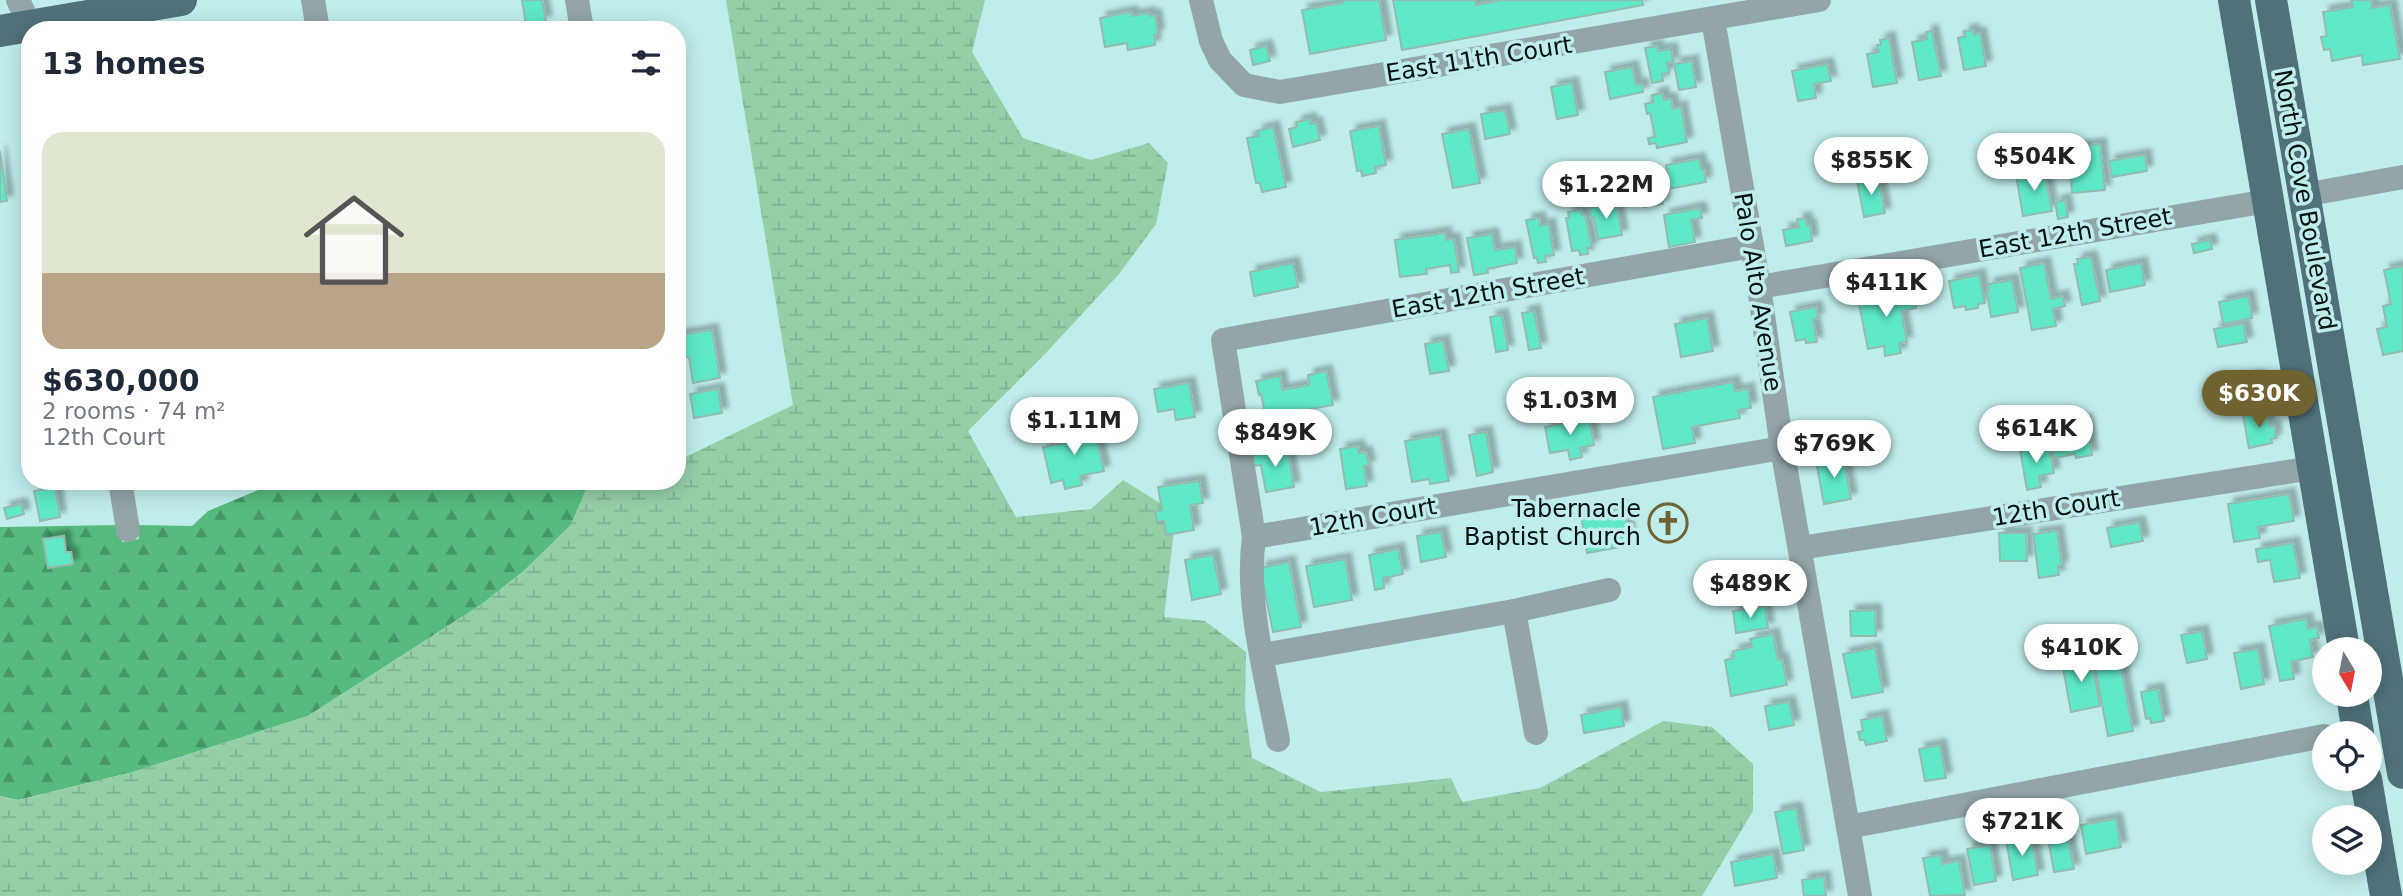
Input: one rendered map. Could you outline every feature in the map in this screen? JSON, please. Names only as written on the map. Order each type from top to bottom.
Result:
[{"type":"main road","points":[[27,21],[181,0]]},
{"type":"main road","name":"North Cove Boulevard","points":[[2234,0],[2342,637]]},
{"type":"main road","name":"North Cove Boulevard","points":[[2271,0],[2399,725],[2403,773]]},
{"type":"main road","points":[[2368,791],[2386,896]]},
{"type":"street","points":[[313,0],[316,21]]},
{"type":"street","points":[[577,0],[580,21]]},
{"type":"street","name":"East 11th Court","points":[[1201,0],[1211,41],[1220,60],[1244,85],[1280,92],[1819,0]]},
{"type":"street","name":"Palo Alto Avenue","points":[[1713,19],[1759,287],[1782,448],[1860,896]]},
{"type":"street","points":[[2304,195],[2403,177]]},
{"type":"street","name":"East 12th Street","points":[[1759,287],[2268,201]]},
{"type":"street","name":"East 12th Street","points":[[1254,537],[1223,340],[1752,246]]},
{"type":"street","name":"12th Court","points":[[1254,537],[1782,448]]},
{"type":"street","name":"12th Court","points":[[1800,548],[2313,468]]},
{"type":"street","points":[[121,490],[128,530]]},
{"type":"street","points":[[1254,537],[1250,564],[1255,617],[1278,740]]},
{"type":"street","points":[[1263,654],[1514,611],[1609,590]]},
{"type":"street","points":[[1514,611],[1536,733]]},
{"type":"street","points":[[1849,827],[2312,738]]},
{"type":"green space","points":[[726,0],[985,0],[972,52],[1023,138],[1091,160],[1149,143],[1168,163],[1156,224],[1119,274],[968,431],[1016,517],[1091,509],[1123,480],[1176,513],[1164,617],[1205,621],[1246,652],[1245,707],[1252,758],[1321,792],[1451,778],[1462,802],[1540,788],[1663,721],[1712,727],[1753,764],[1753,811],[1702,896],[0,896],[0,796],[19,800],[133,772],[308,716],[482,604],[525,570],[571,525],[586,490],[686,490],[686,457],[793,405]]},
{"type":"green space","points":[[258,490],[586,490],[571,525],[525,570],[482,604],[308,716],[133,772],[18,800],[0,796],[0,527],[118,525],[122,542],[139,539],[137,525],[192,526],[208,511]]},
{"type":"building","points":[[522,0],[542,0],[546,21],[525,21]]},
{"type":"building","points":[[1343,0],[1379,0],[1386,40],[1310,54],[1302,10],[1343,3]]},
{"type":"building","points":[[1393,0],[1475,0],[1476,5],[1502,0],[1642,0],[1643,5],[1402,50]]},
{"type":"building","points":[[2351,0],[2371,0],[2372,8],[2390,5],[2400,59],[2363,65],[2362,55],[2332,61],[2330,49],[2324,50],[2321,37],[2327,36],[2323,12],[2353,7]]},
{"type":"building","points":[[1131,12],[1132,16],[1149,13],[1150,16],[1155,15],[1158,34],[1154,35],[1155,45],[1128,50],[1127,43],[1105,47],[1100,18]]},
{"type":"building","points":[[1973,30],[1974,35],[1980,33],[1986,66],[1964,70],[1958,38],[1965,36],[1964,31]]},
{"type":"building","points":[[1932,31],[1941,76],[1919,80],[1912,42],[1927,39],[1926,32]]},
{"type":"building","points":[[1889,38],[1897,83],[1873,87],[1867,54],[1879,52],[1877,45],[1881,45],[1880,40]]},
{"type":"building","points":[[1266,46],[1270,61],[1253,65],[1250,50]]},
{"type":"building","points":[[1657,46],[1658,51],[1671,49],[1673,62],[1667,63],[1669,73],[1662,74],[1663,81],[1652,83],[1645,48]]},
{"type":"building","points":[[1692,61],[1696,87],[1679,90],[1674,64]]},
{"type":"building","points":[[1827,64],[1831,81],[1814,84],[1816,98],[1798,101],[1792,71]]},
{"type":"building","points":[[1632,67],[1636,85],[1642,84],[1643,92],[1610,99],[1605,72]]},
{"type":"building","points":[[1572,83],[1578,115],[1557,119],[1551,87]]},
{"type":"building","points":[[1662,93],[1664,100],[1671,99],[1673,109],[1681,107],[1687,142],[1657,148],[1656,143],[1649,144],[1648,138],[1655,137],[1650,113],[1647,114],[1645,104],[1653,102],[1652,95]]},
{"type":"building","points":[[1505,110],[1510,134],[1485,139],[1481,114]]},
{"type":"building","points":[[1310,119],[1311,124],[1316,123],[1320,140],[1293,147],[1289,129],[1297,127],[1296,122]]},
{"type":"building","points":[[1379,126],[1386,165],[1375,167],[1376,173],[1362,176],[1361,170],[1357,171],[1350,131]]},
{"type":"building","points":[[1273,127],[1286,187],[1262,192],[1260,183],[1256,183],[1247,138],[1259,136],[1257,131]]},
{"type":"building","points":[[1469,129],[1480,183],[1453,188],[1442,134]]},
{"type":"building","points":[[2100,144],[2105,190],[2072,193],[2067,148]]},
{"type":"building","points":[[0,151],[7,201],[0,202]]},
{"type":"building","points":[[2145,155],[2147,171],[2112,177],[2109,161]]},
{"type":"building","points":[[1699,159],[1706,182],[1663,190],[1660,177],[1668,175],[1666,165]]},
{"type":"building","points":[[2044,170],[2052,211],[2023,216],[2016,175]]},
{"type":"building","points":[[1863,175],[1864,184],[1879,181],[1885,213],[1864,217],[1856,176]]},
{"type":"building","points":[[1660,186],[1663,204],[1644,207],[1641,190]]},
{"type":"building","points":[[2065,200],[2068,217],[2058,219],[2055,202]]},
{"type":"building","points":[[1616,203],[1622,235],[1598,239],[1594,217],[1591,218],[1589,208]]},
{"type":"building","points":[[1700,208],[1702,218],[1691,220],[1695,242],[1669,247],[1664,215]]},
{"type":"building","points":[[1581,210],[1582,215],[1585,215],[1592,248],[1587,248],[1588,254],[1580,255],[1579,250],[1572,251],[1566,218],[1569,218],[1568,212]]},
{"type":"building","points":[[1539,218],[1540,226],[1549,224],[1554,255],[1545,256],[1546,262],[1538,263],[1537,258],[1534,258],[1526,220]]},
{"type":"building","points":[[1805,218],[1807,225],[1810,225],[1812,241],[1786,246],[1783,230],[1799,227],[1797,219]]},
{"type":"building","points":[[1445,233],[1446,240],[1454,239],[1459,272],[1451,273],[1450,265],[1426,269],[1427,274],[1400,277],[1395,240]]},
{"type":"building","points":[[1492,234],[1495,250],[1515,247],[1517,263],[1487,269],[1488,273],[1474,275],[1467,238]]},
{"type":"building","points":[[2210,240],[2212,249],[2194,253],[2192,244]]},
{"type":"building","points":[[2091,257],[2100,301],[2082,305],[2074,264],[2078,264],[2077,259]]},
{"type":"building","points":[[1293,263],[1298,287],[1254,296],[1250,272]]},
{"type":"building","points":[[2044,263],[2051,299],[2062,296],[2065,306],[2053,309],[2056,326],[2032,330],[2020,268]]},
{"type":"building","points":[[2141,263],[2145,285],[2110,292],[2106,270]]},
{"type":"building","points":[[2403,266],[2403,351],[2383,355],[2377,329],[2387,327],[2383,306],[2391,304],[2384,270]]},
{"type":"building","points":[[1979,275],[1985,303],[1978,304],[1978,308],[1966,310],[1965,306],[1954,308],[1949,281]]},
{"type":"building","points":[[2012,280],[2018,312],[1991,317],[1988,284]]},
{"type":"building","points":[[1896,287],[1898,293],[1913,291],[1916,308],[1901,311],[1907,342],[1899,343],[1901,353],[1885,356],[1884,346],[1868,349],[1858,299],[1870,296],[1869,292]]},
{"type":"building","points":[[2248,296],[2252,318],[2223,324],[2219,302]]},
{"type":"building","points":[[1816,307],[1818,318],[1813,319],[1817,342],[1806,343],[1805,339],[1796,341],[1790,312]]},
{"type":"building","points":[[1534,311],[1541,348],[1529,350],[1522,313]]},
{"type":"building","points":[[1502,315],[1508,350],[1496,352],[1490,317]]},
{"type":"building","points":[[1707,318],[1713,351],[1681,357],[1675,324]]},
{"type":"building","points":[[2243,324],[2247,342],[2218,347],[2214,329]]},
{"type":"building","points":[[712,330],[720,378],[693,383],[689,357],[686,358],[686,334]]},
{"type":"building","points":[[1443,341],[1449,371],[1430,374],[1425,344]]},
{"type":"building","points":[[1326,371],[1333,405],[1288,413],[1289,419],[1267,423],[1256,381],[1280,376],[1282,390],[1309,385],[1308,375]]},
{"type":"building","points":[[2258,376],[2263,400],[2219,409],[2214,384]]},
{"type":"building","points":[[1733,382],[1735,391],[1748,389],[1751,408],[1738,410],[1740,418],[1692,427],[1695,443],[1663,449],[1653,397]]},
{"type":"building","points":[[1189,383],[1195,417],[1176,420],[1174,409],[1158,412],[1154,389]]},
{"type":"building","points":[[718,389],[722,413],[694,418],[690,394]]},
{"type":"building","points":[[2266,411],[2269,427],[2274,426],[2276,438],[2271,439],[2272,443],[2249,448],[2243,415]]},
{"type":"building","points":[[1589,418],[1594,445],[1580,448],[1582,457],[1570,460],[1568,450],[1550,453],[1545,427]]},
{"type":"building","points":[[2086,420],[2092,455],[2076,458],[2075,454],[2054,458],[2048,427]]},
{"type":"building","points":[[1093,423],[1104,471],[1080,476],[1082,485],[1065,489],[1063,480],[1051,483],[1043,447],[1069,442],[1066,429]]},
{"type":"building","points":[[1486,432],[1493,472],[1477,476],[1469,435]]},
{"type":"building","points":[[1440,435],[1449,481],[1430,484],[1429,479],[1412,482],[1405,441]]},
{"type":"building","points":[[2048,444],[2054,473],[2039,476],[2041,487],[2027,490],[2020,449]]},
{"type":"building","points":[[1358,446],[1359,453],[1366,452],[1369,466],[1364,466],[1367,486],[1346,489],[1340,449]]},
{"type":"building","points":[[1287,447],[1294,487],[1266,492],[1261,465],[1254,466],[1251,454]]},
{"type":"building","points":[[1843,456],[1851,499],[1824,504],[1816,461]]},
{"type":"building","points":[[1199,481],[1203,503],[1190,505],[1194,530],[1166,535],[1164,521],[1157,522],[1155,511],[1162,510],[1158,487]]},
{"type":"building","points":[[55,490],[60,517],[40,521],[34,491]]},
{"type":"building","points":[[2289,494],[2294,521],[2258,527],[2260,538],[2234,542],[2228,504]]},
{"type":"building","points":[[21,504],[24,514],[7,519],[4,508]]},
{"type":"building","points":[[1624,508],[1631,545],[1587,553],[1581,516]]},
{"type":"building","points":[[2139,522],[2143,541],[2111,547],[2107,528]]},
{"type":"building","points":[[2057,531],[2062,566],[2058,566],[2059,575],[2039,578],[2033,534]]},
{"type":"building","points":[[1441,532],[1446,557],[1421,562],[1417,536]]},
{"type":"building","points":[[1999,533],[2026,533],[2027,561],[2000,561]]},
{"type":"building","points":[[64,536],[66,552],[71,552],[73,564],[48,568],[43,539]]},
{"type":"building","points":[[2293,543],[2300,578],[2274,582],[2270,560],[2258,562],[2256,549]]},
{"type":"building","points":[[1398,549],[1403,574],[1383,578],[1384,588],[1375,590],[1369,555]]},
{"type":"building","points":[[1213,555],[1221,594],[1192,600],[1185,560]]},
{"type":"building","points":[[1345,559],[1352,600],[1314,607],[1306,566]]},
{"type":"building","points":[[1289,562],[1301,627],[1273,632],[1260,568]]},
{"type":"building","points":[[1765,606],[1768,628],[1736,633],[1733,611]]},
{"type":"building","points":[[1875,610],[1876,636],[1851,636],[1850,611]]},
{"type":"building","points":[[2306,619],[2308,629],[2317,627],[2319,637],[2312,637],[2310,640],[2312,657],[2291,662],[2294,679],[2280,681],[2269,626]]},
{"type":"building","points":[[2202,631],[2207,659],[2187,663],[2181,635]]},
{"type":"building","points":[[1773,634],[1787,685],[1731,696],[1725,660],[1734,658],[1733,651],[1752,647],[1750,639]]},
{"type":"building","points":[[2116,641],[2133,731],[2108,736],[2091,645]]},
{"type":"building","points":[[1875,648],[1883,692],[1852,698],[1843,654]]},
{"type":"building","points":[[2258,649],[2264,684],[2241,689],[2234,653]]},
{"type":"building","points":[[2091,657],[2100,706],[2071,712],[2062,662]]},
{"type":"building","points":[[2158,689],[2164,721],[2151,723],[2150,718],[2146,719],[2141,692]]},
{"type":"building","points":[[1789,702],[1794,725],[1769,730],[1765,706]]},
{"type":"building","points":[[1621,707],[1624,726],[1584,733],[1581,715]]},
{"type":"building","points":[[1882,716],[1887,741],[1866,745],[1864,740],[1860,740],[1858,732],[1863,731],[1861,720]]},
{"type":"building","points":[[1940,745],[1946,778],[1925,781],[1919,749]]},
{"type":"building","points":[[1796,808],[1804,850],[1783,854],[1775,812]]},
{"type":"building","points":[[2116,819],[2121,847],[2086,854],[2081,825]]},
{"type":"building","points":[[2066,830],[2074,869],[2054,872],[2047,833]]},
{"type":"building","points":[[2031,836],[2038,875],[2013,880],[2006,840]]},
{"type":"building","points":[[1990,845],[1996,881],[1974,885],[1967,849]]},
{"type":"building","points":[[1773,854],[1777,878],[1735,886],[1731,862]]},
{"type":"building","points":[[1941,855],[1942,864],[1959,861],[1965,895],[1930,896],[1923,858]]},
{"type":"building","points":[[1824,877],[1826,896],[1804,896],[1802,880]]},
{"type":"place","name":"Tabernacle Baptist Church","points":[[1668,523]]}]
